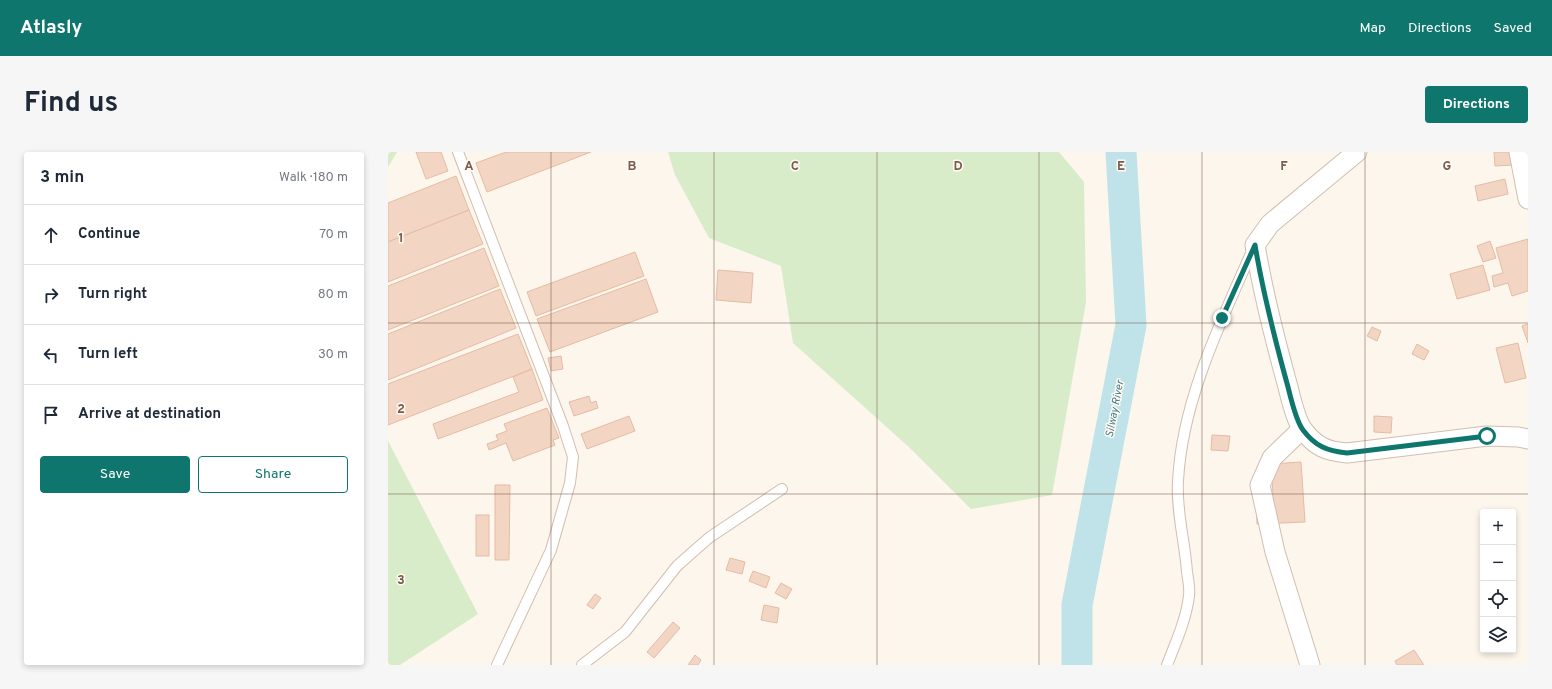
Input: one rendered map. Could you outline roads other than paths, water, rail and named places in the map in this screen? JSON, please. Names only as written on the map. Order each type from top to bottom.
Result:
[{"type":"street","points":[[1357,152],[1270,224],[1255,245],[1262,286],[1276,345],[1302,429],[1317,446],[1332,452],[1347,453],[1487,436],[1518,437],[1528,439]]},
{"type":"street","points":[[1519,152],[1528,199]]},
{"type":"street","points":[[1302,429],[1272,458],[1260,485],[1275,552],[1310,665]]},
{"type":"lane","points":[[458,152],[563,426],[573,457],[570,483],[551,550],[497,665]]},
{"type":"lane","points":[[1167,665],[1184,623],[1189,595],[1186,554],[1179,510],[1178,482],[1180,452],[1198,379],[1222,318],[1255,245]]},
{"type":"lane","points":[[582,665],[625,632],[677,566],[695,550],[710,537],[782,489]]},
{"type":"waterway","name":"Silway River","points":[[1077,665],[1077,605],[1131,325],[1121,152]]}]
